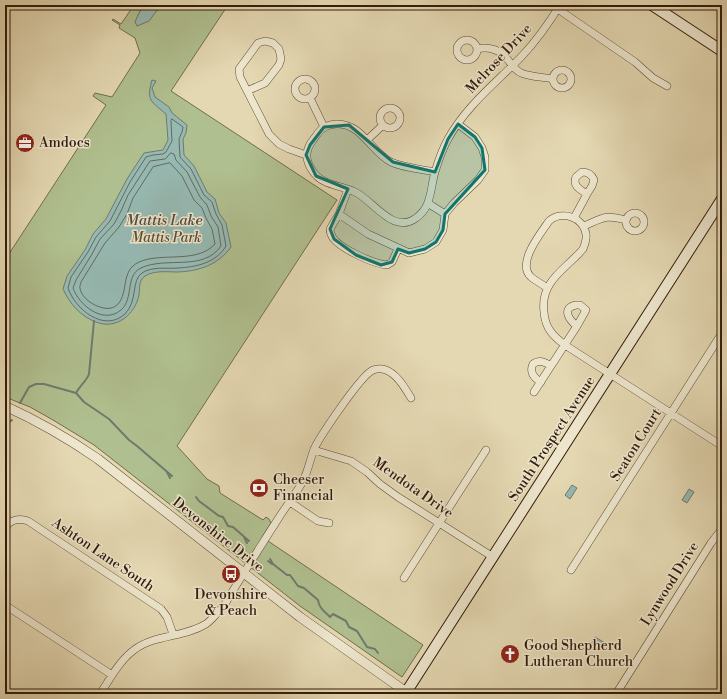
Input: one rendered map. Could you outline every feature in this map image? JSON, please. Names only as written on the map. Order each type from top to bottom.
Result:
[{"type":"main road","points":[[652,5],[722,51]]},
{"type":"main road","name":"South Prospect Avenue","points":[[407,693],[722,199]]},
{"type":"street","name":"Melrose Drive","points":[[429,204],[435,172],[448,139],[458,124],[480,99],[536,41],[557,6]]},
{"type":"street","points":[[557,6],[653,78],[667,86]]},
{"type":"street","points":[[247,91],[265,83],[279,65],[281,59],[279,49],[273,43],[265,41],[258,43],[239,69],[240,77],[247,91],[269,134],[279,144],[306,155]]},
{"type":"street","points":[[477,50],[490,48],[498,51],[507,58],[512,66],[521,73],[553,78]]},
{"type":"street","points":[[310,98],[324,127]]},
{"type":"street","points":[[435,172],[393,162],[381,155],[356,129],[349,125],[334,124],[324,127],[320,130],[310,145],[306,155],[316,176],[324,181],[348,189],[366,199],[386,218],[394,222],[411,221],[416,218],[429,204],[445,214]]},
{"type":"street","points":[[339,214],[368,234],[409,253],[425,249],[436,242],[443,230],[445,214],[454,203],[478,180],[485,170],[485,157],[482,148],[475,137],[458,124]]},
{"type":"street","points":[[367,140],[383,125]]},
{"type":"street","points":[[348,189],[339,214],[330,229],[334,239],[356,254],[387,265],[392,262],[398,249]]},
{"type":"street","points":[[574,218],[588,194]]},
{"type":"street","points":[[547,288],[530,274],[526,264],[528,255],[553,217],[563,215],[574,218],[580,221],[584,226],[586,235],[585,243],[583,249],[559,272],[547,288],[543,305],[544,320],[549,331],[565,345],[609,375],[722,446]]},
{"type":"street","points":[[584,226],[605,217],[612,216],[626,220]]},
{"type":"street","points":[[534,392],[577,326]]},
{"type":"street","name":"Seaton Court","points":[[571,570],[722,333]]},
{"type":"street","points":[[541,382],[531,372],[533,364],[543,361],[551,366]]},
{"type":"street","points":[[100,694],[122,661],[134,649],[149,641],[195,629],[215,616],[225,604],[303,481],[314,450],[329,423],[370,371],[381,368],[390,372],[404,384],[411,398]]},
{"type":"street","name":"Devonshire Drive","points":[[5,406],[47,427],[98,459],[243,574],[319,631],[407,693]]},
{"type":"street","name":"Mendota Drive","points":[[314,450],[351,461],[364,469],[380,484],[398,497],[493,557]]},
{"type":"street","points":[[404,578],[486,450]]},
{"type":"street","points":[[290,502],[318,521],[329,523]]},
{"type":"street","name":"Ashton Lane South","points":[[5,527],[17,519],[28,521],[161,609],[167,617],[173,634]]},
{"type":"street","name":"Lynwood Drive","points":[[616,694],[722,529]]},
{"type":"street","points":[[5,605],[112,675]]},
{"type":"highlighted area","points":[[458,124],[475,137],[482,148],[485,170],[445,214],[443,230],[436,242],[425,249],[409,253],[398,249],[392,262],[381,265],[356,255],[334,239],[330,229],[348,189],[316,176],[306,155],[310,145],[324,127],[349,125],[393,162],[435,172],[448,139]]},
{"type":"green space","name":"Mattis Park","points":[[134,5],[144,5],[138,15],[155,12],[161,5],[228,5],[171,91],[337,200],[177,446],[207,479],[219,486],[220,493],[263,520],[266,517],[269,519],[271,523],[262,537],[423,645],[402,677],[300,606],[94,445],[30,407],[5,397],[5,260],[106,105],[93,96],[95,93],[112,97],[140,53],[135,38],[119,28],[120,25],[112,20],[113,19],[121,24]]},
{"type":"water","points":[[144,5],[161,5],[149,21],[137,26],[135,22]]},
{"type":"water","name":"Mattis Lake","points":[[152,80],[156,81],[152,88],[155,97],[169,107],[172,113],[187,125],[186,133],[183,139],[184,155],[194,166],[207,192],[215,199],[219,213],[226,223],[231,247],[214,263],[208,266],[178,272],[157,272],[145,276],[140,283],[137,302],[129,314],[124,319],[117,322],[103,324],[96,322],[80,313],[69,300],[63,289],[67,276],[85,250],[93,234],[106,219],[127,179],[144,153],[163,150],[168,140],[166,114],[153,103],[150,97]]},
{"type":"water","points":[[572,485],[577,488],[570,499],[565,495]]},
{"type":"water","points":[[689,489],[694,492],[687,503],[682,500]]},
{"type":"water","points":[[595,637],[605,643],[602,648],[591,644]]},
{"type":"waterway","points":[[76,393],[89,374],[94,321]]},
{"type":"waterway","points":[[20,403],[29,387],[36,384],[44,384],[76,393],[84,402],[109,419],[129,440],[172,476]]},
{"type":"waterway","points":[[5,425],[12,420]]},
{"type":"waterway","points":[[167,472],[170,478]]},
{"type":"waterway","points":[[196,497],[219,516],[223,517],[228,526],[233,527],[249,541]]},
{"type":"waterway","points":[[244,537],[247,543]]},
{"type":"waterway","points":[[270,559],[273,564],[287,575],[290,575],[298,586],[304,588],[318,600],[321,607],[330,617],[333,614],[346,621],[349,627],[357,631],[367,647],[375,649],[378,653]]},
{"type":"waterway","points":[[268,561],[272,564]]},
{"type":"place","name":"Amdocs","points":[[25,143]]},
{"type":"place","name":"Cheeser Financial","points":[[259,488]]},
{"type":"place","name":"Devonshire & Peach","points":[[231,574]]},
{"type":"place","name":"Good Shepherd Lutheran Church","points":[[510,654]]}]
